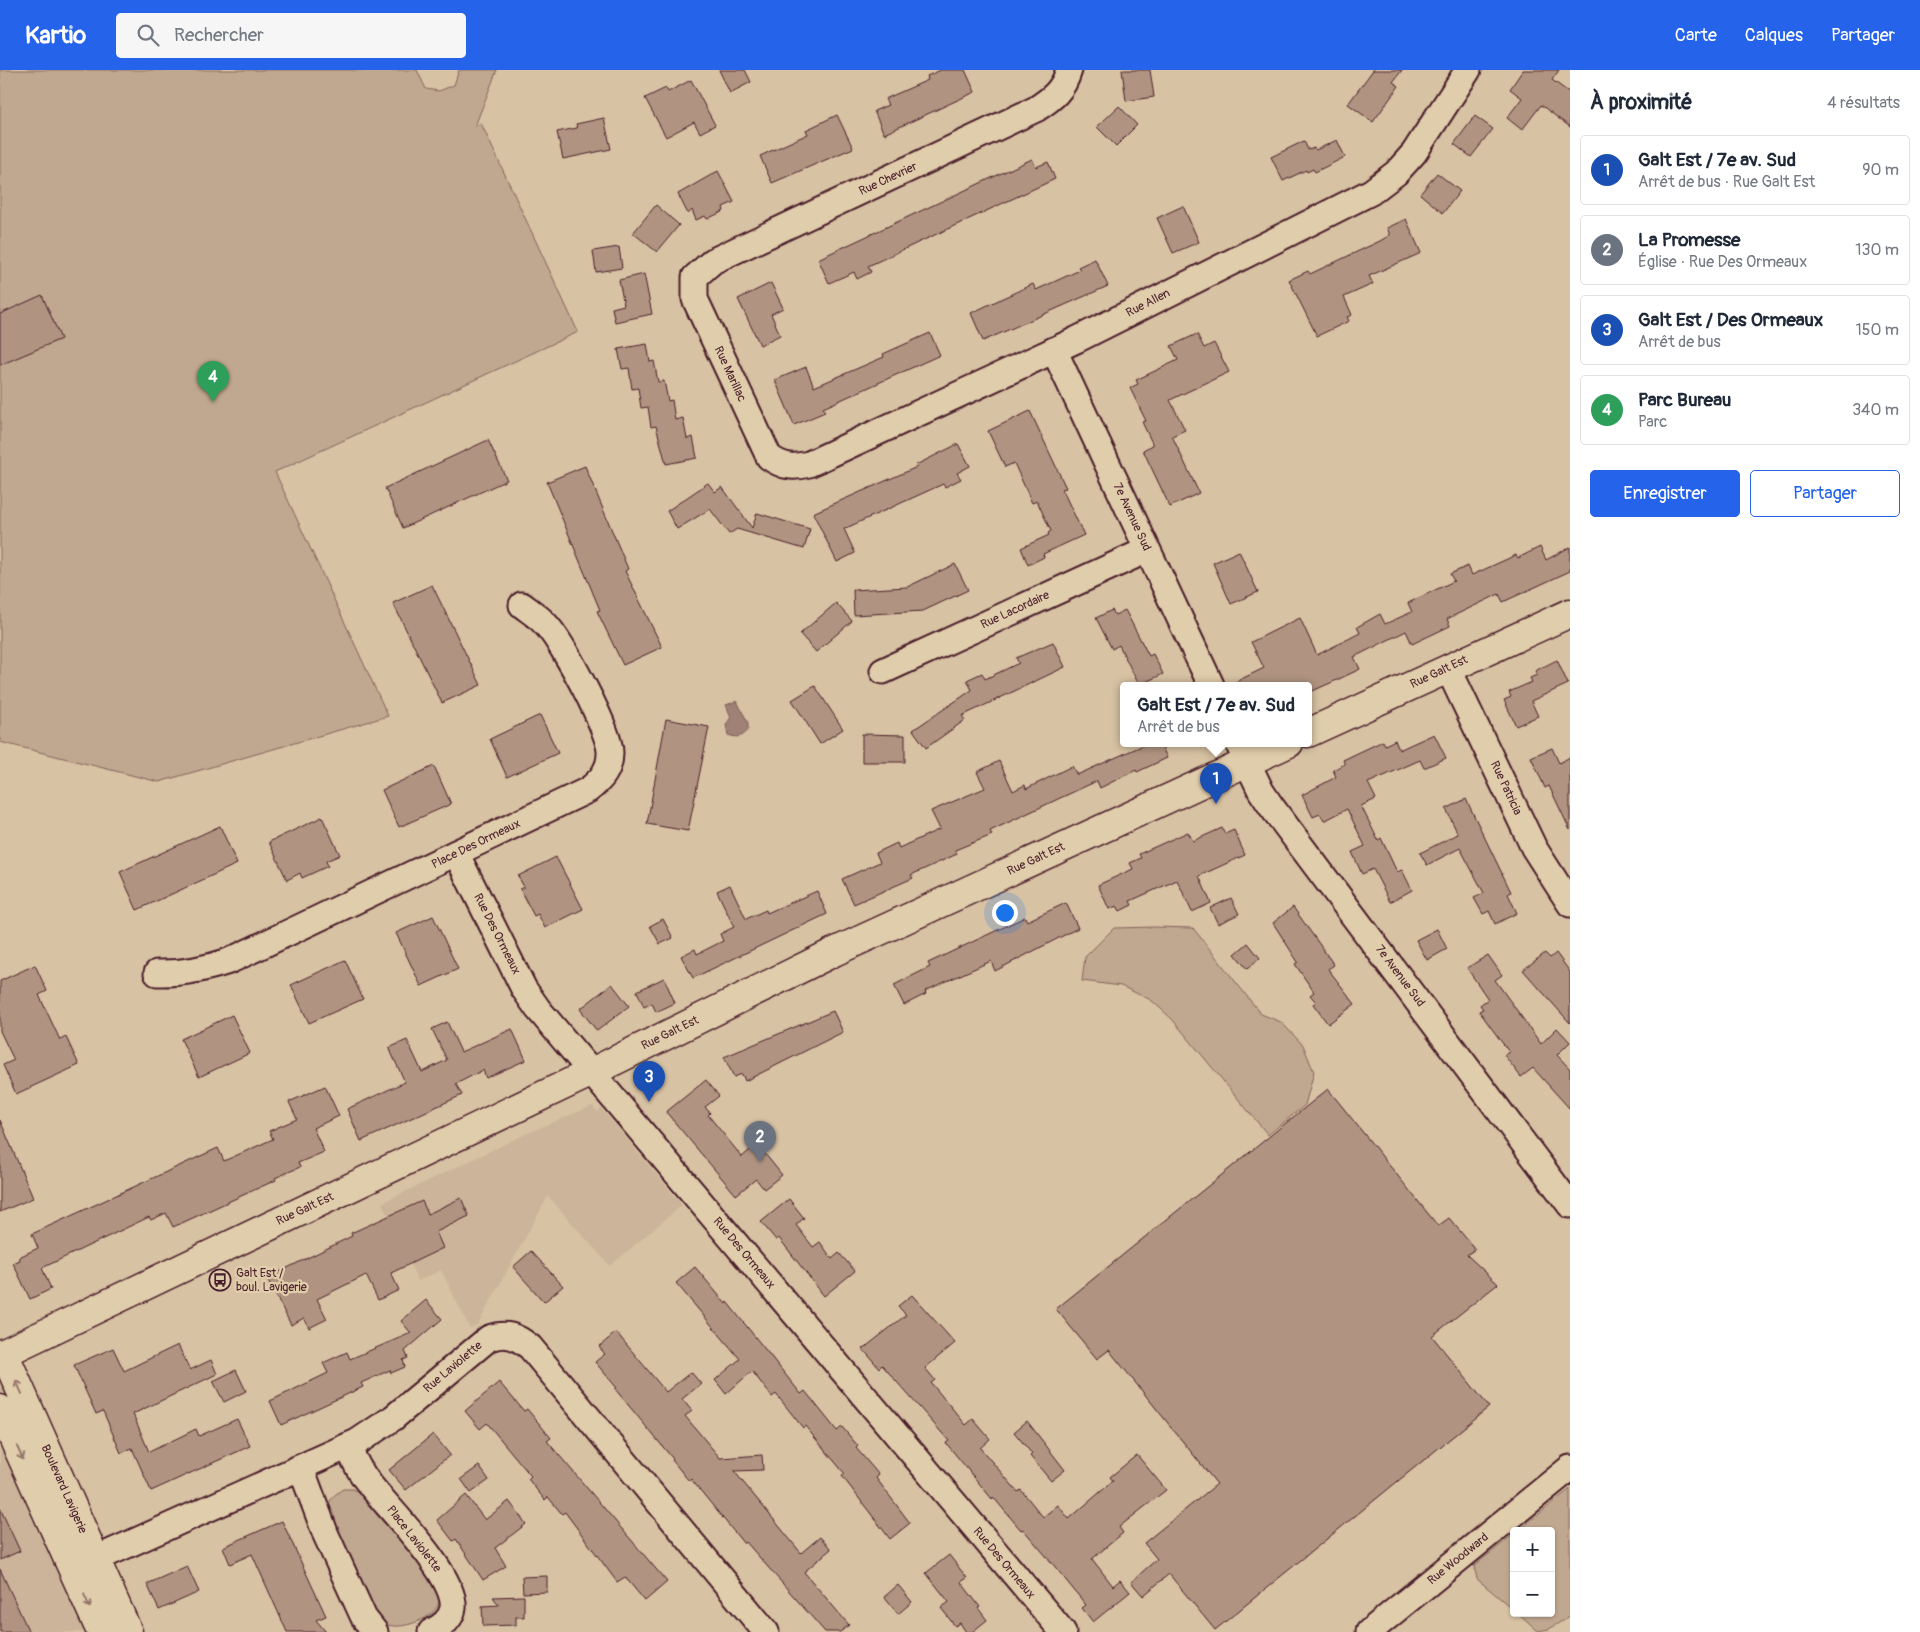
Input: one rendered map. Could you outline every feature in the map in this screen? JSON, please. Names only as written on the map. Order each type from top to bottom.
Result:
[{"type":"main road","name":"Rue Galt Est","points":[[1312,732],[1570,613]]},
{"type":"main road","name":"Rue Galt Est","points":[[1,1351],[592,1072],[1242,752],[1268,747]]},
{"type":"main road","name":"Boulevard Lavigerie","points":[[1,1351],[84,1565],[101,1632]]},
{"type":"main road","name":"Boulevard Lavigerie","points":[[0,1409],[84,1565],[128,1632]]},
{"type":"street","name":"Rue Chevrier","points":[[695,277],[714,261],[1036,109],[1055,97],[1065,84],[1069,70]]},
{"type":"street","name":"Rue Allen","points":[[779,465],[794,468],[809,464],[1054,350],[1371,192],[1396,173],[1414,154],[1468,70]]},
{"type":"street","name":"Rue Marillac","points":[[695,277],[695,299],[769,458],[779,465]]},
{"type":"street","name":"7e Avenue Sud","points":[[1054,350],[1210,682]]},
{"type":"street","name":"Rue Lacordaire","points":[[883,671],[1148,550]]},
{"type":"street","name":"Place Des Ormeaux","points":[[157,973],[180,974],[206,969],[230,961],[588,790],[602,780],[608,770],[610,753],[606,732],[553,634],[540,618],[522,605]]},
{"type":"street","name":"Rue Patricia","points":[[1448,668],[1534,848],[1570,904]]},
{"type":"street","name":"7e Avenue Sud","points":[[1242,752],[1271,806],[1570,1205]]},
{"type":"street","name":"Rue Des Ormeaux","points":[[456,853],[524,989],[538,1009],[1063,1632]]},
{"type":"street","name":"Rue Laviolette","points":[[84,1565],[348,1446],[393,1418],[489,1338],[502,1333],[516,1337],[530,1347],[766,1632]]},
{"type":"street","name":"Place Laviolette","points":[[348,1446],[370,1485],[432,1559],[451,1594],[453,1606],[450,1617],[431,1632]]},
{"type":"street","points":[[301,1468],[330,1543],[364,1618],[375,1632]]},
{"type":"street","name":"Rue Woodward","points":[[1368,1632],[1570,1468]]},
{"type":"shaded area","points":[[0,70],[417,70],[426,89],[439,91],[454,85],[459,70],[497,70],[475,126],[481,123],[578,332],[275,472],[388,716],[159,782],[0,742]]},
{"type":"shaded area","points":[[737,701],[748,723],[748,730],[744,735],[737,737],[728,735],[726,725],[731,717],[726,705]]},
{"type":"shaded area","points":[[1114,928],[1193,928],[1261,1014],[1281,1022],[1303,1045],[1314,1072],[1305,1105],[1268,1135],[1172,1019],[1151,1000],[1121,986],[1082,981],[1085,957]]},
{"type":"shaded area","points":[[592,1106],[598,1112],[601,1108],[682,1205],[610,1266],[548,1196],[478,1324],[470,1328],[441,1270],[418,1281],[382,1203],[528,1133]]},
{"type":"shaded area","points":[[0,1375],[118,1632],[0,1632]]},
{"type":"shaded area","points":[[343,1489],[353,1489],[363,1495],[433,1579],[439,1593],[439,1602],[437,1608],[426,1618],[402,1626],[394,1626],[383,1623],[375,1616],[327,1514],[331,1499]]},
{"type":"shaded area","points":[[1570,1489],[1570,1616],[1549,1629],[1538,1631],[1522,1617],[1555,1617],[1555,1527],[1523,1527]]},
{"type":"shaded area","points":[[1510,1537],[1510,1607],[1477,1579],[1474,1566]]},
{"type":"building","points":[[719,70],[745,70],[751,82],[730,93]]},
{"type":"building","points":[[941,70],[965,70],[975,92],[884,134],[874,111],[888,105],[885,99],[928,80],[927,76]]},
{"type":"building","points":[[1122,70],[1150,70],[1154,97],[1126,101]]},
{"type":"building","points":[[1373,70],[1402,70],[1393,82],[1399,86],[1373,122],[1348,104]]},
{"type":"building","points":[[1523,70],[1559,70],[1552,80],[1570,93],[1570,127],[1541,105],[1522,130],[1507,118],[1522,98],[1510,89]]},
{"type":"building","points":[[691,80],[715,125],[700,133],[694,122],[666,137],[645,98],[666,88],[668,92]]},
{"type":"building","points":[[1119,106],[1137,125],[1116,146],[1097,127]]},
{"type":"building","points":[[837,115],[853,148],[772,183],[760,156],[808,134],[806,130]]},
{"type":"building","points":[[1475,116],[1493,129],[1471,157],[1454,144]]},
{"type":"building","points":[[604,118],[611,149],[563,159],[557,132],[577,128],[576,124]]},
{"type":"building","points":[[1337,140],[1345,157],[1315,172],[1313,169],[1307,172],[1306,170],[1283,181],[1271,157],[1304,141],[1308,150],[1314,148],[1316,150]]},
{"type":"building","points":[[1032,159],[1036,167],[1048,162],[1055,179],[868,266],[871,272],[857,279],[854,272],[829,283],[818,259]]},
{"type":"building","points":[[718,171],[734,202],[723,207],[724,211],[707,219],[705,216],[696,220],[692,210],[688,214],[678,194]]},
{"type":"building","points":[[1437,173],[1460,191],[1443,213],[1420,194]]},
{"type":"building","points":[[656,205],[679,225],[657,252],[633,233]]},
{"type":"building","points":[[1183,206],[1199,242],[1173,253],[1157,218]]},
{"type":"building","points":[[1406,219],[1421,253],[1369,276],[1373,284],[1344,297],[1352,315],[1347,317],[1349,321],[1317,336],[1289,280],[1308,271],[1310,274],[1380,241],[1390,235],[1387,228]]},
{"type":"building","points":[[619,247],[622,268],[596,272],[593,251]]},
{"type":"building","points":[[1095,259],[1108,286],[983,341],[971,313],[1033,284],[1036,290],[1080,270],[1078,267]]},
{"type":"building","points":[[644,274],[652,314],[615,322],[612,308],[624,305],[619,280]]},
{"type":"building","points":[[771,283],[783,308],[771,314],[780,335],[760,345],[738,299]]},
{"type":"building","points":[[42,295],[61,339],[0,365],[0,314]]},
{"type":"building","points":[[930,333],[940,355],[823,408],[825,412],[794,425],[775,380],[806,367],[814,387],[884,357],[883,354]]},
{"type":"building","points":[[1197,334],[1204,348],[1214,343],[1229,372],[1170,400],[1185,430],[1172,436],[1199,493],[1170,507],[1143,450],[1153,445],[1142,422],[1146,421],[1130,388],[1138,384],[1136,380],[1178,360],[1171,346]]},
{"type":"building","points":[[647,344],[650,362],[654,361],[658,382],[664,381],[668,401],[672,400],[675,420],[683,418],[687,439],[693,437],[697,458],[666,464],[656,426],[651,427],[648,407],[641,408],[638,388],[632,389],[629,368],[622,369],[618,349]]},
{"type":"building","points":[[1030,411],[1066,488],[1062,489],[1084,535],[1043,554],[1044,557],[1028,565],[1021,548],[1049,535],[1048,533],[1051,531],[1037,501],[1032,503],[1014,463],[1005,467],[988,431]]},
{"type":"building","points":[[488,440],[507,480],[403,528],[385,488]]},
{"type":"building","points":[[958,444],[970,466],[957,473],[961,479],[945,487],[943,484],[844,529],[855,553],[837,562],[813,513],[917,467],[916,465]]},
{"type":"building","points":[[585,466],[628,569],[625,571],[662,647],[623,665],[597,611],[600,610],[547,482]]},
{"type":"building","points":[[708,483],[715,492],[722,487],[752,528],[757,513],[810,529],[804,549],[737,529],[729,534],[710,509],[677,529],[667,511]]},
{"type":"building","points":[[1540,547],[1546,560],[1570,547],[1570,571],[1503,602],[1499,594],[1447,619],[1450,626],[1412,644],[1406,631],[1354,657],[1360,669],[1312,691],[1312,682],[1235,682],[1264,668],[1251,642],[1300,618],[1317,655],[1360,633],[1357,627],[1380,614],[1385,624],[1412,612],[1408,603],[1454,581],[1450,574],[1468,566],[1472,575],[1516,555],[1518,558]]},
{"type":"building","points":[[1239,551],[1258,592],[1231,604],[1213,563]]},
{"type":"building","points":[[955,564],[968,590],[923,611],[854,615],[853,590],[907,587]]},
{"type":"building","points":[[432,585],[481,685],[442,703],[393,603]]},
{"type":"building","points":[[836,603],[852,621],[816,652],[800,634]]},
{"type":"building","points":[[1112,610],[1115,615],[1125,610],[1149,656],[1153,654],[1163,674],[1146,682],[1138,682],[1119,645],[1112,649],[1096,618]]},
{"type":"building","points":[[1053,642],[1065,667],[962,716],[965,720],[926,748],[913,730],[972,690],[967,680],[982,673],[985,679],[1019,663],[1016,658]]},
{"type":"building","points":[[1557,660],[1568,684],[1531,701],[1538,716],[1516,726],[1504,700],[1511,697],[1509,692],[1532,682],[1530,678],[1537,675],[1535,671]]},
{"type":"building","points":[[815,686],[843,729],[820,744],[792,700]]},
{"type":"building","points":[[540,715],[558,753],[507,777],[490,739]]},
{"type":"building","points":[[666,719],[709,727],[688,831],[647,824]]},
{"type":"building","points":[[862,734],[905,735],[905,762],[862,762]]},
{"type":"building","points":[[1434,734],[1446,758],[1424,768],[1420,760],[1368,783],[1376,799],[1361,806],[1378,840],[1381,838],[1397,872],[1402,870],[1412,890],[1390,902],[1373,869],[1362,874],[1352,852],[1365,846],[1347,809],[1324,821],[1320,814],[1313,817],[1302,795],[1336,777],[1333,770],[1345,764],[1343,760],[1383,741],[1385,745],[1395,740],[1399,750]]},
{"type":"building","points":[[1139,747],[1162,747],[1167,758],[1137,772],[1136,770],[1100,788],[1097,781],[1058,799],[990,831],[992,835],[955,850],[957,854],[911,875],[913,878],[854,904],[842,879],[880,862],[876,853],[897,843],[899,848],[940,829],[931,811],[985,788],[977,772],[999,761],[1013,791],[1025,785],[1026,789],[1072,766],[1077,775]]},
{"type":"building","points":[[1552,748],[1559,763],[1570,757],[1570,830],[1549,786],[1545,788],[1531,757]]},
{"type":"building","points":[[434,766],[451,804],[399,827],[382,790]]},
{"type":"building","points":[[1466,799],[1511,892],[1508,894],[1517,913],[1495,924],[1489,911],[1483,914],[1474,898],[1484,893],[1460,848],[1427,865],[1420,853],[1458,834],[1446,809]]},
{"type":"building","points":[[322,817],[340,855],[326,861],[328,866],[302,878],[300,873],[287,880],[269,842]]},
{"type":"building","points":[[220,826],[237,864],[137,910],[120,872]]},
{"type":"building","points":[[1222,828],[1225,834],[1234,830],[1245,855],[1199,876],[1211,903],[1192,912],[1177,880],[1130,901],[1132,905],[1120,911],[1117,906],[1109,909],[1098,885],[1133,869],[1130,863],[1141,858],[1139,854],[1188,832],[1193,841]]},
{"type":"building","points":[[556,857],[583,909],[545,928],[538,914],[534,916],[520,889],[524,887],[518,876]]},
{"type":"building","points":[[730,885],[746,919],[766,910],[767,913],[817,891],[827,914],[693,978],[681,956],[695,949],[697,954],[723,941],[720,934],[734,927],[717,891]]},
{"type":"building","points":[[1231,898],[1239,914],[1218,924],[1210,908]]},
{"type":"building","points":[[1066,903],[1078,928],[995,971],[991,961],[925,991],[926,994],[904,1005],[894,985],[930,967],[928,963],[1025,917],[1027,921]]},
{"type":"building","points":[[1293,907],[1334,965],[1328,969],[1355,1004],[1328,1024],[1313,1004],[1316,1002],[1310,995],[1314,992],[1295,964],[1298,962],[1273,923]]},
{"type":"building","points":[[433,916],[458,969],[421,986],[396,933]]},
{"type":"building","points":[[663,919],[673,938],[660,944],[650,926]]},
{"type":"building","points":[[1437,929],[1447,949],[1427,960],[1416,940]]},
{"type":"building","points":[[1248,943],[1260,958],[1247,969],[1235,954]]},
{"type":"building","points":[[1545,953],[1550,958],[1556,953],[1570,972],[1570,1023],[1523,970]]},
{"type":"building","points":[[1488,955],[1502,975],[1495,980],[1541,1044],[1557,1028],[1570,1042],[1557,1055],[1570,1069],[1570,1109],[1533,1068],[1521,1077],[1504,1055],[1509,1052],[1479,1011],[1483,1009],[1480,1005],[1488,999],[1467,968]]},
{"type":"building","points":[[345,960],[363,999],[309,1023],[291,985]]},
{"type":"building","points":[[35,965],[47,991],[39,995],[60,1040],[66,1037],[79,1065],[16,1094],[3,1065],[14,1060],[0,1031],[0,981]]},
{"type":"building","points":[[664,978],[675,1003],[656,1012],[652,1003],[644,1007],[637,991]]},
{"type":"building","points":[[612,984],[629,1006],[597,1031],[580,1009]]},
{"type":"building","points":[[833,1011],[843,1032],[745,1081],[742,1074],[734,1077],[724,1057]]},
{"type":"building","points":[[232,1015],[250,1053],[199,1077],[181,1039]]},
{"type":"building","points":[[447,1022],[461,1052],[512,1029],[526,1060],[486,1078],[483,1070],[456,1084],[462,1095],[361,1141],[347,1109],[405,1082],[389,1048],[407,1040],[422,1072],[447,1060],[432,1029]]},
{"type":"building","points":[[706,1080],[719,1096],[705,1107],[710,1113],[708,1115],[742,1157],[757,1144],[782,1175],[764,1189],[756,1179],[736,1195],[666,1112]]},
{"type":"building","points":[[325,1086],[339,1116],[313,1128],[324,1152],[298,1163],[300,1167],[275,1178],[276,1180],[173,1227],[166,1213],[151,1220],[149,1217],[42,1268],[51,1289],[30,1299],[13,1263],[20,1260],[19,1257],[38,1248],[32,1234],[218,1148],[224,1161],[273,1139],[269,1131],[297,1119],[289,1102]]},
{"type":"building","points":[[1328,1089],[1438,1226],[1449,1218],[1475,1249],[1467,1255],[1498,1284],[1432,1336],[1489,1407],[1215,1630],[1169,1574],[1143,1596],[1131,1582],[1157,1559],[1144,1543],[1217,1484],[1109,1350],[1097,1359],[1056,1309]]},
{"type":"building","points":[[0,1120],[33,1198],[0,1212]]},
{"type":"building","points":[[461,1198],[469,1216],[436,1232],[443,1248],[391,1273],[399,1290],[378,1300],[366,1275],[317,1299],[327,1319],[309,1328],[304,1318],[291,1325],[267,1278],[352,1236],[351,1233],[422,1201],[428,1214]]},
{"type":"building","points":[[789,1199],[804,1218],[796,1225],[813,1247],[820,1242],[832,1259],[839,1253],[855,1271],[824,1296],[779,1238],[776,1240],[761,1222]]},
{"type":"building","points":[[531,1251],[563,1286],[544,1302],[513,1267]]},
{"type":"building","points":[[695,1267],[726,1304],[727,1302],[801,1394],[805,1391],[837,1431],[842,1427],[858,1446],[856,1448],[879,1475],[876,1478],[910,1523],[890,1539],[842,1476],[845,1474],[805,1426],[803,1428],[776,1394],[772,1397],[752,1371],[726,1394],[715,1380],[740,1359],[676,1283]]},
{"type":"building","points":[[912,1295],[955,1343],[925,1368],[935,1380],[931,1383],[966,1425],[973,1419],[990,1439],[980,1448],[1018,1492],[1021,1490],[1043,1517],[1058,1505],[1069,1519],[1113,1481],[1110,1477],[1137,1455],[1166,1490],[1119,1527],[1123,1533],[1092,1559],[1113,1586],[1120,1580],[1130,1592],[1093,1622],[1082,1608],[1086,1605],[1052,1563],[993,1497],[992,1499],[946,1443],[949,1441],[882,1365],[879,1368],[863,1349],[906,1315],[898,1306]]},
{"type":"building","points":[[426,1300],[442,1319],[405,1351],[408,1358],[403,1360],[405,1367],[391,1373],[390,1370],[361,1383],[363,1387],[281,1425],[270,1401],[328,1373],[323,1363],[347,1352],[350,1359],[411,1333],[401,1321]]},
{"type":"building","points":[[616,1332],[666,1392],[691,1372],[701,1384],[682,1399],[692,1411],[685,1416],[720,1458],[762,1455],[763,1470],[734,1471],[801,1553],[820,1537],[831,1549],[804,1572],[849,1625],[840,1632],[825,1632],[746,1542],[744,1544],[691,1479],[689,1481],[615,1389],[617,1388],[595,1362],[605,1354],[599,1347]]},
{"type":"building","points":[[178,1345],[190,1370],[211,1360],[217,1374],[133,1414],[149,1452],[196,1429],[199,1436],[237,1419],[250,1446],[151,1491],[132,1448],[121,1453],[103,1411],[96,1414],[74,1365],[113,1348],[124,1371]]},
{"type":"building","points":[[236,1370],[246,1391],[224,1402],[213,1381]]},
{"type":"building","points":[[499,1382],[524,1411],[527,1409],[551,1438],[547,1441],[667,1582],[645,1601],[625,1577],[617,1582],[565,1512],[562,1514],[548,1497],[545,1500],[528,1479],[531,1476],[487,1423],[480,1429],[465,1411]]},
{"type":"building","points":[[1027,1421],[1065,1470],[1051,1481],[1030,1456],[1032,1454],[1014,1432]]},
{"type":"building","points":[[433,1434],[450,1455],[406,1490],[389,1470]]},
{"type":"building","points":[[479,1466],[489,1480],[471,1493],[461,1479]]},
{"type":"building","points":[[466,1495],[485,1520],[509,1501],[526,1524],[495,1548],[506,1566],[483,1580],[456,1539],[453,1541],[437,1520]]},
{"type":"building","points":[[0,1508],[20,1551],[0,1560]]},
{"type":"building","points":[[282,1521],[326,1616],[316,1620],[326,1632],[287,1632],[252,1554],[230,1564],[223,1547]]},
{"type":"building","points":[[949,1555],[967,1578],[961,1582],[980,1607],[978,1608],[987,1620],[972,1632],[966,1632],[960,1623],[955,1626],[941,1608],[949,1602],[926,1573]]},
{"type":"building","points":[[187,1566],[199,1592],[159,1610],[147,1584]]},
{"type":"building","points":[[0,1569],[29,1632],[0,1632]]},
{"type":"building","points":[[547,1576],[547,1592],[523,1593],[522,1577]]},
{"type":"building","points":[[898,1585],[912,1602],[898,1614],[884,1597]]},
{"type":"building","points":[[524,1596],[524,1617],[516,1617],[516,1625],[483,1626],[482,1606],[499,1605],[493,1597]]},
{"type":"place","name":"Parc Bureau","points":[[213,402]]},
{"type":"place","name":"Galt Est / 7e av. Sud","points":[[1216,804]]},
{"type":"place","name":"Galt Est / Des Ormeaux","points":[[649,1102]]},
{"type":"place","name":"La Promesse","points":[[760,1162]]},
{"type":"place","name":"Galt Est / boul. Lavigerie","points":[[220,1280]]}]
